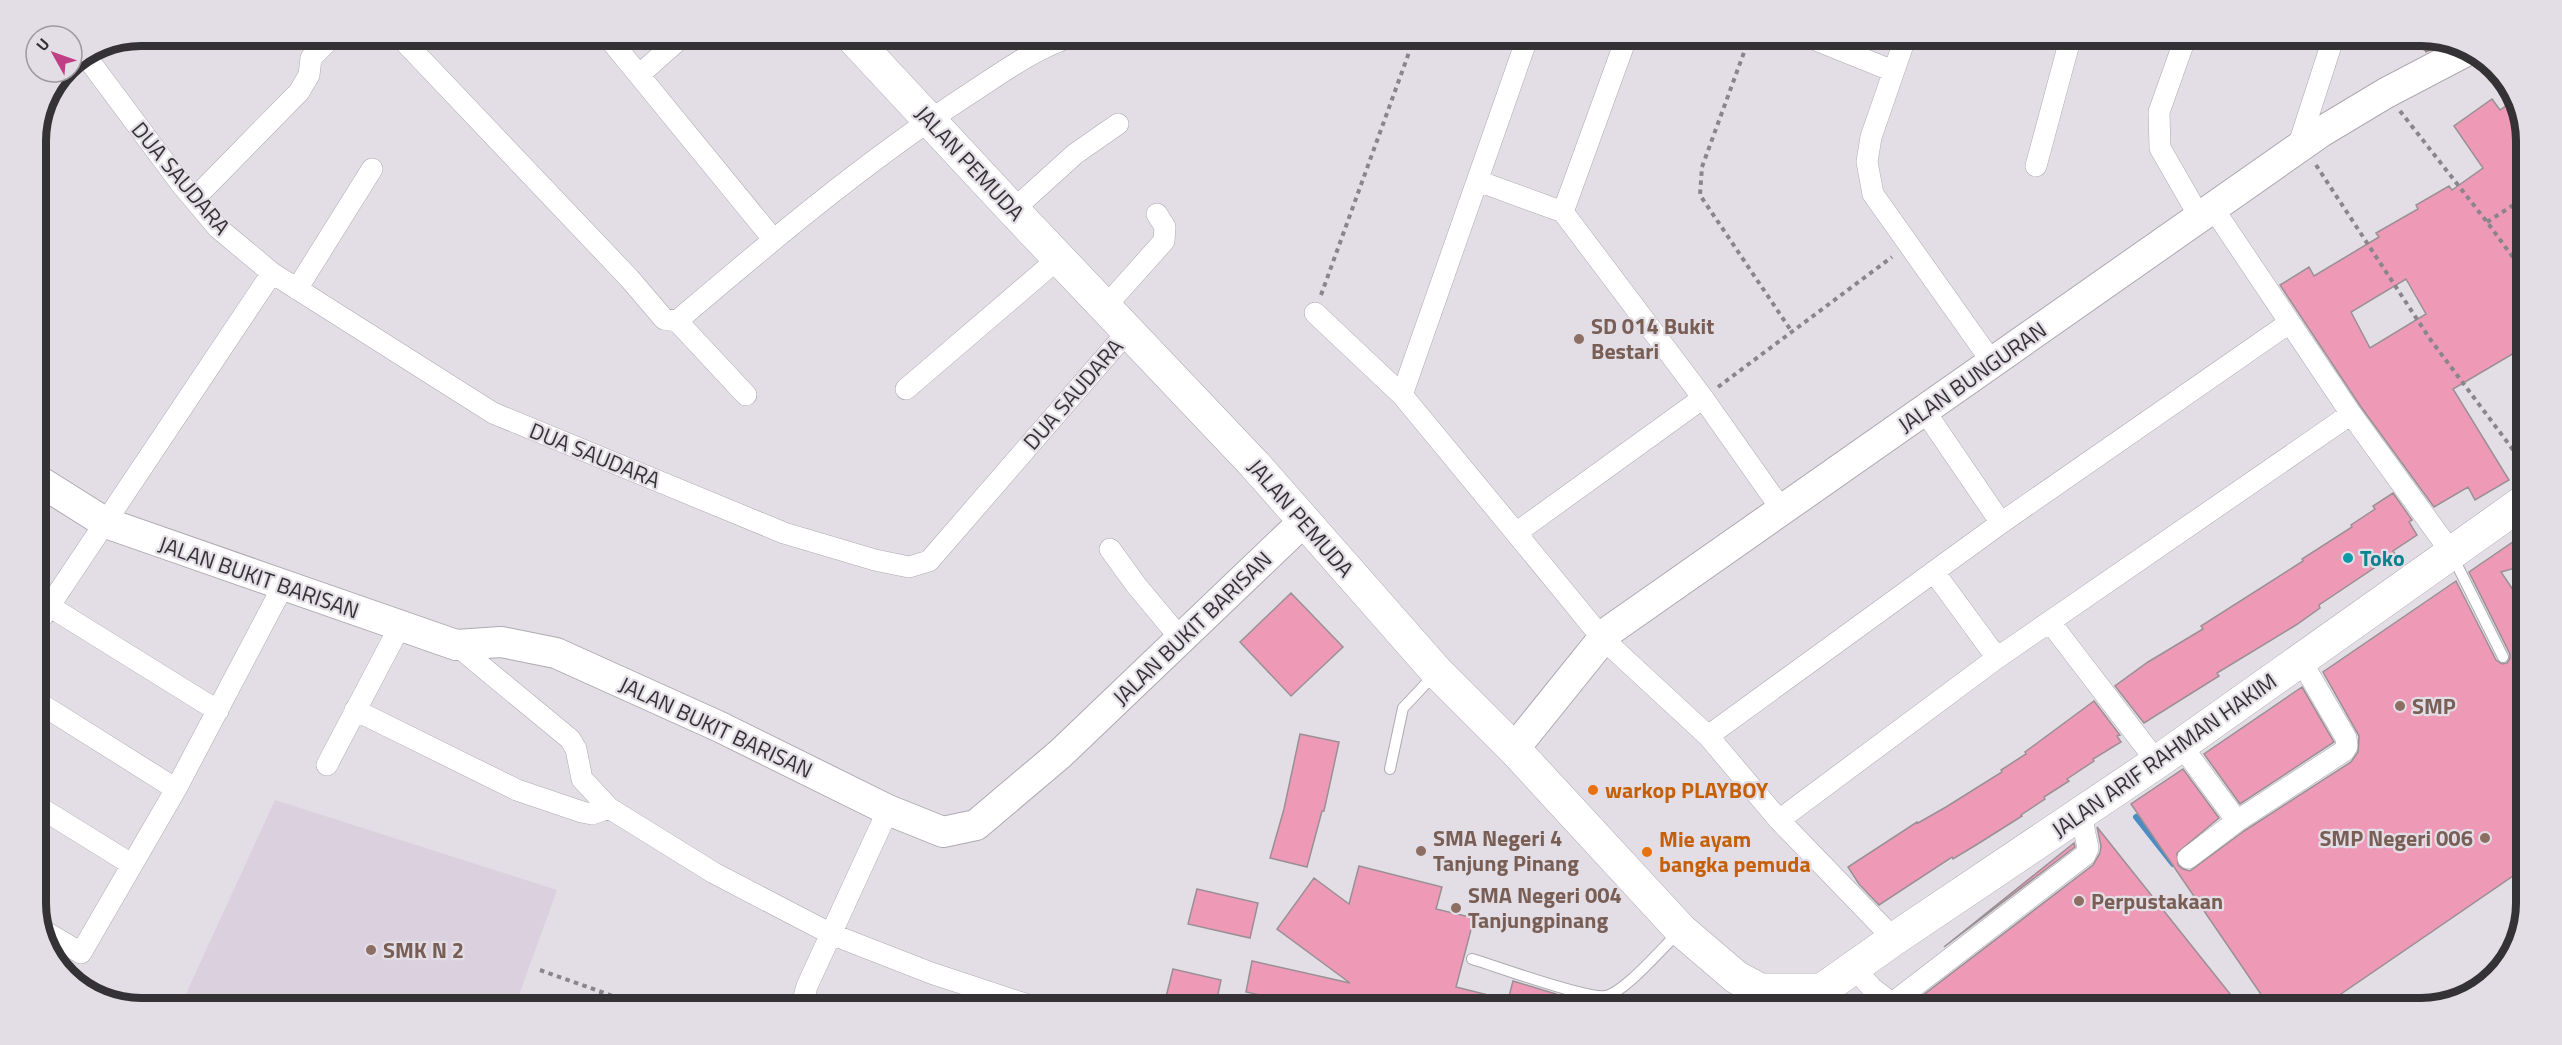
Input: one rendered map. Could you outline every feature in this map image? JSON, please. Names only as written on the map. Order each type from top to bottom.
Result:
[{"type":"main road","name":"JALAN PEMUDA","points":[[860,46],[1255,465],[1437,672],[1514,749],[1681,930],[1763,998]]},
{"type":"main road","name":"JALAN ARIF RAHMAN HAKIM","points":[[1815,998],[1894,939],[2081,815],[2515,507]]},
{"type":"street","points":[[194,199],[299,92],[309,75],[311,58],[323,46]]},
{"type":"street","points":[[409,46],[629,278],[664,320],[677,321],[746,395]]},
{"type":"street","points":[[615,46],[773,239]]},
{"type":"street","points":[[639,75],[672,46]]},
{"type":"street","points":[[677,321],[773,239],[930,120],[1041,46]]},
{"type":"street","points":[[1402,395],[1524,46]]},
{"type":"street","points":[[1563,212],[1623,46]]},
{"type":"street","points":[[1831,46],[1893,71]]},
{"type":"street","points":[[1902,46],[1871,137],[1867,162],[1874,195],[1992,362]]},
{"type":"street","points":[[2036,166],[2068,46]]},
{"type":"street","points":[[2182,46],[2159,112],[2160,148],[2289,322],[2351,414],[2451,552]]},
{"type":"street","points":[[2300,146],[2331,46]]},
{"type":"street","name":"JALAN BUNGURAN","points":[[1514,749],[1602,638],[2300,146],[2386,93],[2459,55]]},
{"type":"street","name":"DUA SAUDARA","points":[[90,63],[101,80],[218,228],[272,273],[297,289],[493,412],[784,533],[875,560],[909,567],[929,561],[1129,330]]},
{"type":"street","points":[[1013,210],[1075,154],[1118,124]]},
{"type":"street","points":[[297,289],[372,169]]},
{"type":"street","points":[[1478,181],[1563,212],[1703,398],[1782,510]]},
{"type":"street","points":[[1106,307],[1164,241],[1165,227],[1157,214]]},
{"type":"street","points":[[906,388],[1059,258]]},
{"type":"street","points":[[47,610],[272,273]]},
{"type":"street","points":[[1315,313],[1402,395],[1602,638],[1708,736],[1779,820],[1894,939]]},
{"type":"street","points":[[1708,736],[2001,523],[2289,322]]},
{"type":"street","points":[[1516,533],[1703,398]]},
{"type":"street","points":[[1924,410],[2001,523]]},
{"type":"street","points":[[1779,820],[1997,658],[2351,414]]},
{"type":"street","name":"JALAN BUKIT BARISAN","points":[[46,486],[106,523],[456,645],[501,642],[556,653],[730,731],[888,810],[943,832],[976,825],[1060,754],[1304,521]]},
{"type":"street","points":[[1110,549],[1136,585],[1181,639]]},
{"type":"street","points":[[1934,572],[1997,658]]},
{"type":"street","points":[[53,936],[81,953],[176,789],[284,586]]},
{"type":"street","points":[[49,606],[218,711]]},
{"type":"street","points":[[2050,622],[2169,753],[2237,821]]},
{"type":"street","points":[[327,765],[400,626]]},
{"type":"street","points":[[456,645],[570,739],[576,749],[582,779],[609,808],[714,873],[831,934],[931,973],[1007,998]]},
{"type":"street","points":[[2187,858],[2237,821],[2344,751],[2346,738],[2300,659]]},
{"type":"street","points":[[47,708],[176,789]]},
{"type":"street","points":[[356,710],[517,790],[582,812],[592,813],[609,808]]},
{"type":"street","points":[[804,998],[807,986],[888,810]]},
{"type":"street","points":[[47,812],[131,864]]},
{"type":"street","points":[[1905,998],[2085,855],[2088,848],[2081,815]]},
{"type":"street","points":[[1855,969],[1885,998]]},
{"type":"lane","points":[[2451,552],[2503,657]]},
{"type":"lane","points":[[1390,769],[1403,708],[1437,672]]},
{"type":"lane","points":[[1472,959],[1581,992],[1605,996],[1623,987],[1681,930]]},
{"type":"path","points":[[1315,313],[1411,46]]},
{"type":"path","points":[[1746,46],[1702,167],[1700,195],[1792,332]]},
{"type":"path","points":[[2386,93],[2515,260]]},
{"type":"path","points":[[2300,146],[2430,339],[2515,453]]},
{"type":"path","points":[[2487,222],[2515,204]]},
{"type":"path","points":[[1703,398],[1908,244]]},
{"type":"path","points":[[540,970],[618,998]]},
{"type":"path","points":[[601,992],[601,998]]},
{"type":"shaded area","name":"SMK N 2","points":[[275,800],[557,890],[518,998],[184,998]]},
{"type":"building","points":[[2423,46],[2435,48],[2426,52]]},
{"type":"building","points":[[2492,99],[2500,110],[2507,105],[2514,123],[2515,352],[2453,389],[2509,480],[2475,500],[2468,487],[2434,507],[2361,407],[2280,285],[2309,267],[2314,276],[2379,237],[2376,233],[2418,209],[2416,205],[2449,186],[2452,190],[2483,168],[2454,126]],"holes":[[[2406,279],[2426,314],[2370,348],[2351,312]]]},
{"type":"building","points":[[2393,493],[2412,520],[2409,522],[2417,535],[2393,551],[2395,554],[2319,605],[2320,608],[2296,625],[2217,673],[2219,676],[2144,723],[2115,686],[2148,662],[2203,629],[2201,626],[2352,527],[2351,525],[2375,509],[2373,506]]},
{"type":"building","name":"SMP","points":[[2516,540],[2516,568],[2501,572],[2516,594],[2516,874],[2335,998],[2263,998],[2131,804],[2183,769],[2219,818],[2177,853],[2178,865],[2190,871],[2244,831],[2351,762],[2358,752],[2359,736],[2323,672],[2456,581],[2496,660],[2502,664],[2507,663],[2510,654],[2469,572]]},
{"type":"building","points":[[1291,593],[1343,647],[1291,696],[1240,642]]},
{"type":"building","points":[[2302,687],[2334,742],[2240,804],[2204,754]]},
{"type":"building","points":[[2094,701],[2120,735],[2117,736],[2121,742],[2093,759],[2094,761],[2067,779],[2069,781],[2044,797],[2045,799],[2022,816],[1953,859],[1952,857],[1879,905],[1859,884],[1848,867],[1917,822],[2002,772],[2001,770],[2026,754],[2025,752]]},
{"type":"building","points":[[1300,734],[1339,742],[1324,811],[1322,811],[1307,867],[1270,858],[1284,809]]},
{"type":"building","name":"Perpustakaan","points":[[2097,827],[2233,998],[1923,998],[1922,996],[2093,865],[2101,846]]},
{"type":"building","points":[[2074,843],[2075,847],[1944,947]]},
{"type":"building","points":[[1359,866],[1442,887],[1436,909],[1474,918],[1456,987],[1500,998],[1274,998],[1246,992],[1252,961],[1350,983],[1277,929],[1314,878],[1349,904]]},
{"type":"building","points":[[1197,889],[1258,903],[1250,938],[1188,924]]},
{"type":"building","points":[[1173,969],[1221,980],[1217,998],[1166,997]]},
{"type":"building","points":[[1513,981],[1556,994],[1555,998],[1509,998]]},
{"type":"waterway","points":[[2136,817],[2173,864]]},
{"type":"place","name":"SD 014 Bukit Bestari","points":[[1579,339]]},
{"type":"place","name":"Toko","points":[[2348,558]]},
{"type":"place","name":"SMP","points":[[2400,706]]},
{"type":"place","name":"warkop PLAYBOY","points":[[1593,790]]},
{"type":"place","name":"SMP Negeri 006","points":[[2485,838]]},
{"type":"place","name":"SMA Negeri 4 Tanjung Pinang","points":[[1421,851]]},
{"type":"place","name":"Mie ayam bangka pemuda","points":[[1647,852]]},
{"type":"place","name":"Perpustakaan","points":[[2079,901]]},
{"type":"place","name":"SMA Negeri 004 Tanjungpinang","points":[[1456,908]]},
{"type":"place","name":"SMK N 2","points":[[371,950]]}]
